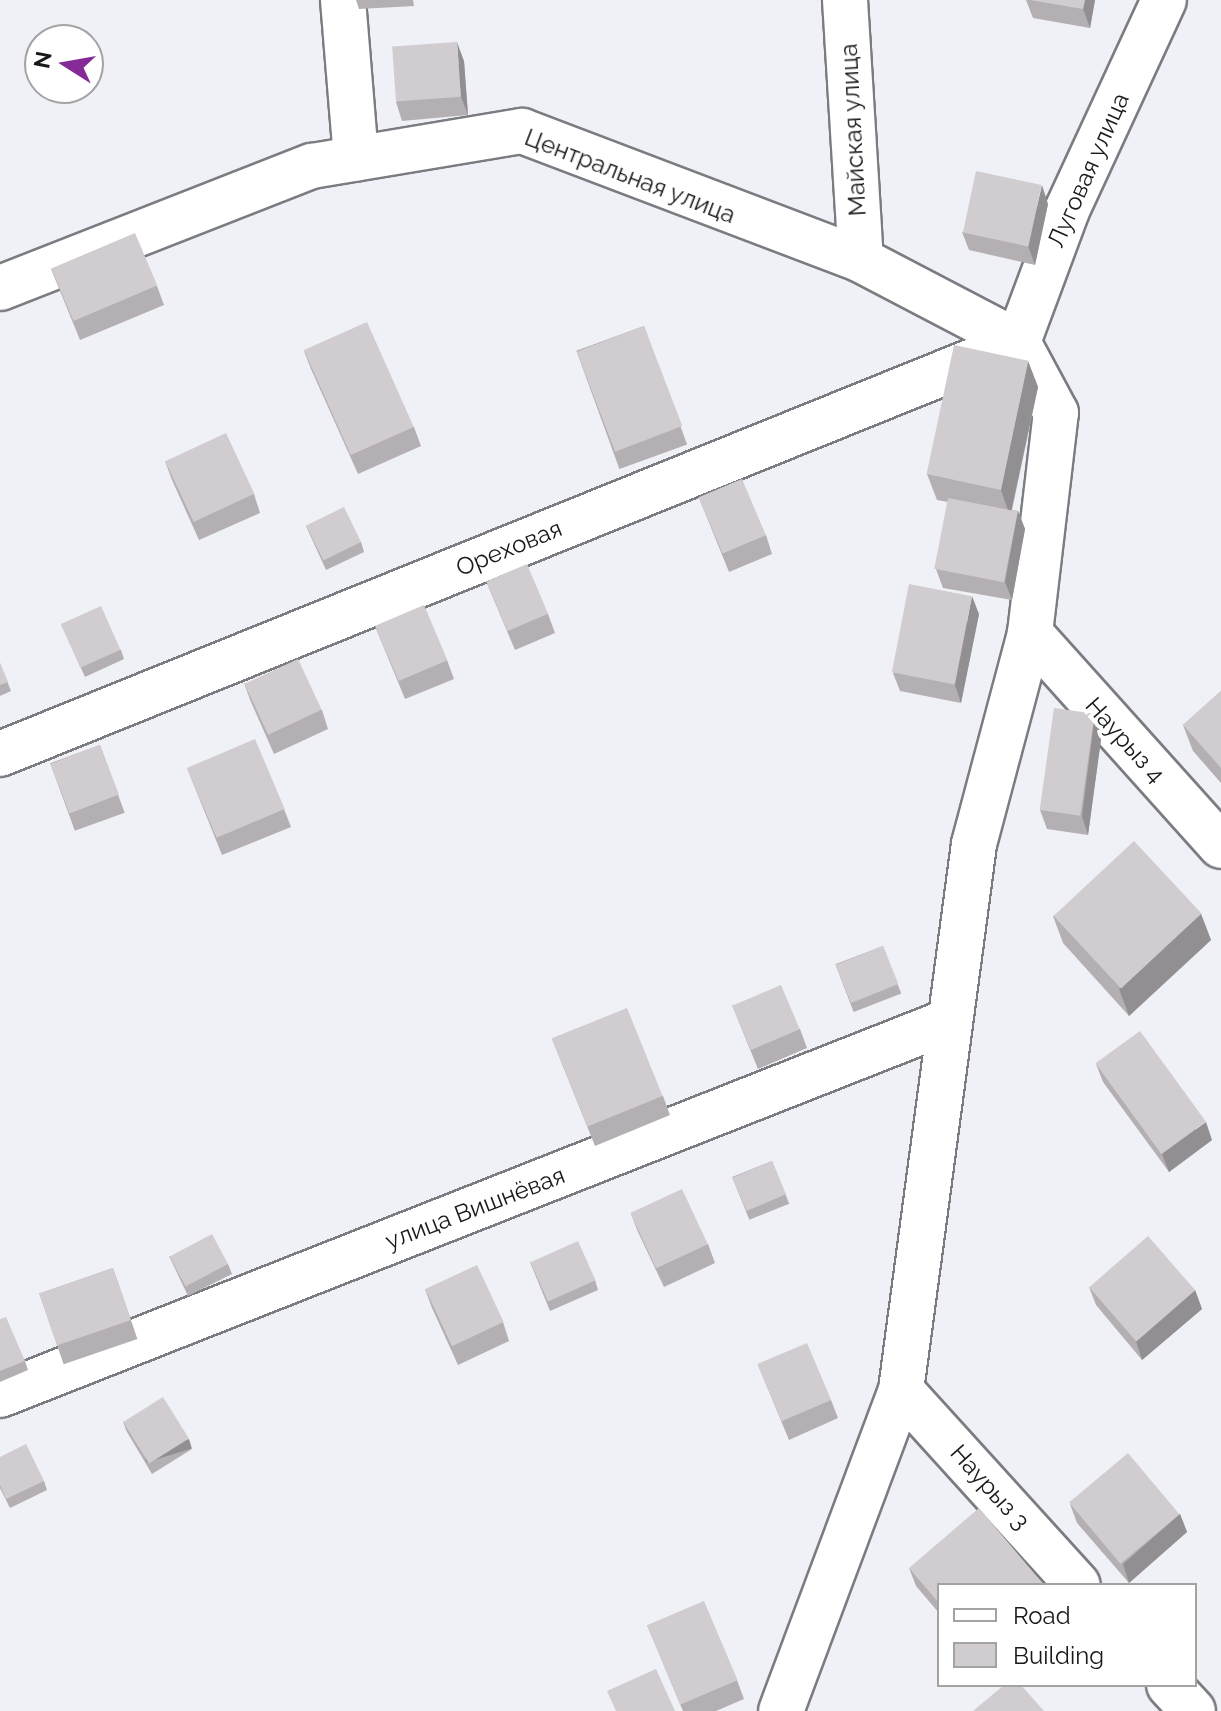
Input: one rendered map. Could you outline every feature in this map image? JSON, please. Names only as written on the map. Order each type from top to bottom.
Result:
[{"type":"street","points":[[343,0],[356,158]]},
{"type":"street","name":"Майская улица","points":[[845,0],[861,260]]},
{"type":"street","name":"Луговая улица","points":[[1018,342],[1067,210],[1164,0]]},
{"type":"street","name":"Центральная улица","points":[[0,288],[312,166],[522,131],[861,260],[1018,342]]},
{"type":"street","points":[[781,1711],[901,1390],[974,844],[1030,633],[1056,413],[1018,342]]},
{"type":"street","name":"Ореховая","points":[[0,754],[1018,342]]},
{"type":"street","name":"Наурыз 4","points":[[1030,633],[1221,846]]},
{"type":"street","name":"улица Вишнёвая","points":[[0,1395],[949,1021]]},
{"type":"street","name":"Наурыз 3","points":[[901,1390],[1076,1583]]},
{"type":"street","points":[[1171,1687],[1193,1711]]},
{"type":"building","points":[[1030,0],[1085,0],[1083,9]]},
{"type":"building","points":[[457,42],[461,97],[396,101],[392,47]]},
{"type":"building","points":[[976,171],[1042,185],[1028,247],[963,233]]},
{"type":"building","points":[[135,233],[157,285],[74,321],[51,269]]},
{"type":"building","points":[[367,322],[414,427],[351,455],[304,350]]},
{"type":"building","points":[[644,326],[682,426],[615,452],[577,352]]},
{"type":"building","points":[[954,345],[1028,361],[1001,490],[927,474]]},
{"type":"building","points":[[226,433],[254,494],[194,522],[165,461]]},
{"type":"building","points":[[742,479],[766,535],[723,554],[699,497]]},
{"type":"building","points":[[948,498],[1018,512],[1004,582],[934,569]]},
{"type":"building","points":[[344,507],[361,542],[323,560],[306,525]]},
{"type":"building","points":[[527,564],[548,614],[508,631],[486,581]]},
{"type":"building","points":[[909,584],[972,596],[955,685],[892,672]]},
{"type":"building","points":[[424,605],[447,660],[399,681],[375,626]]},
{"type":"building","points":[[101,606],[121,650],[80,668],[61,624]]},
{"type":"building","points":[[298,659],[322,710],[268,735],[245,684]]},
{"type":"building","points":[[0,663],[8,682],[0,685]]},
{"type":"building","points":[[1221,691],[1221,768],[1183,725]]},
{"type":"building","points":[[1054,708],[1095,714],[1080,816],[1040,810]]},
{"type":"building","points":[[255,739],[285,809],[217,838],[187,768]]},
{"type":"building","points":[[100,745],[119,794],[70,813],[51,764]]},
{"type":"building","points":[[1134,841],[1202,913],[1121,988],[1054,916]]},
{"type":"building","points":[[883,946],[898,984],[851,1003],[836,965]]},
{"type":"building","points":[[781,985],[800,1029],[751,1050],[732,1006]]},
{"type":"building","points":[[627,1008],[663,1096],[587,1126],[552,1038]]},
{"type":"building","points":[[1140,1031],[1206,1122],[1161,1154],[1096,1063]]},
{"type":"building","points":[[772,1161],[786,1194],[746,1211],[732,1178]]},
{"type":"building","points":[[682,1189],[708,1244],[656,1268],[630,1213]]},
{"type":"building","points":[[212,1234],[228,1264],[186,1287],[170,1257]]},
{"type":"building","points":[[1148,1236],[1195,1290],[1136,1342],[1089,1287]]},
{"type":"building","points":[[578,1241],[595,1280],[548,1301],[530,1262]]},
{"type":"building","points":[[477,1265],[504,1322],[452,1346],[425,1289]]},
{"type":"building","points":[[113,1268],[131,1320],[57,1345],[39,1293]]},
{"type":"building","points":[[6,1317],[25,1361],[0,1371],[0,1319]]},
{"type":"building","points":[[807,1343],[831,1400],[782,1421],[757,1364]]},
{"type":"building","points":[[163,1397],[189,1439],[149,1463],[123,1422]]},
{"type":"building","points":[[26,1444],[44,1481],[6,1499],[0,1485],[0,1457]]},
{"type":"building","points":[[1128,1453],[1179,1514],[1120,1564],[1069,1502]]},
{"type":"building","points":[[979,1508],[1042,1583],[937,1583],[937,1601],[909,1568]]},
{"type":"building","points":[[704,1601],[738,1680],[681,1704],[647,1625]]},
{"type":"building","points":[[656,1669],[675,1711],[616,1711],[607,1691]]},
{"type":"building","points":[[1002,1687],[1023,1687],[1044,1711],[973,1711]]}]
